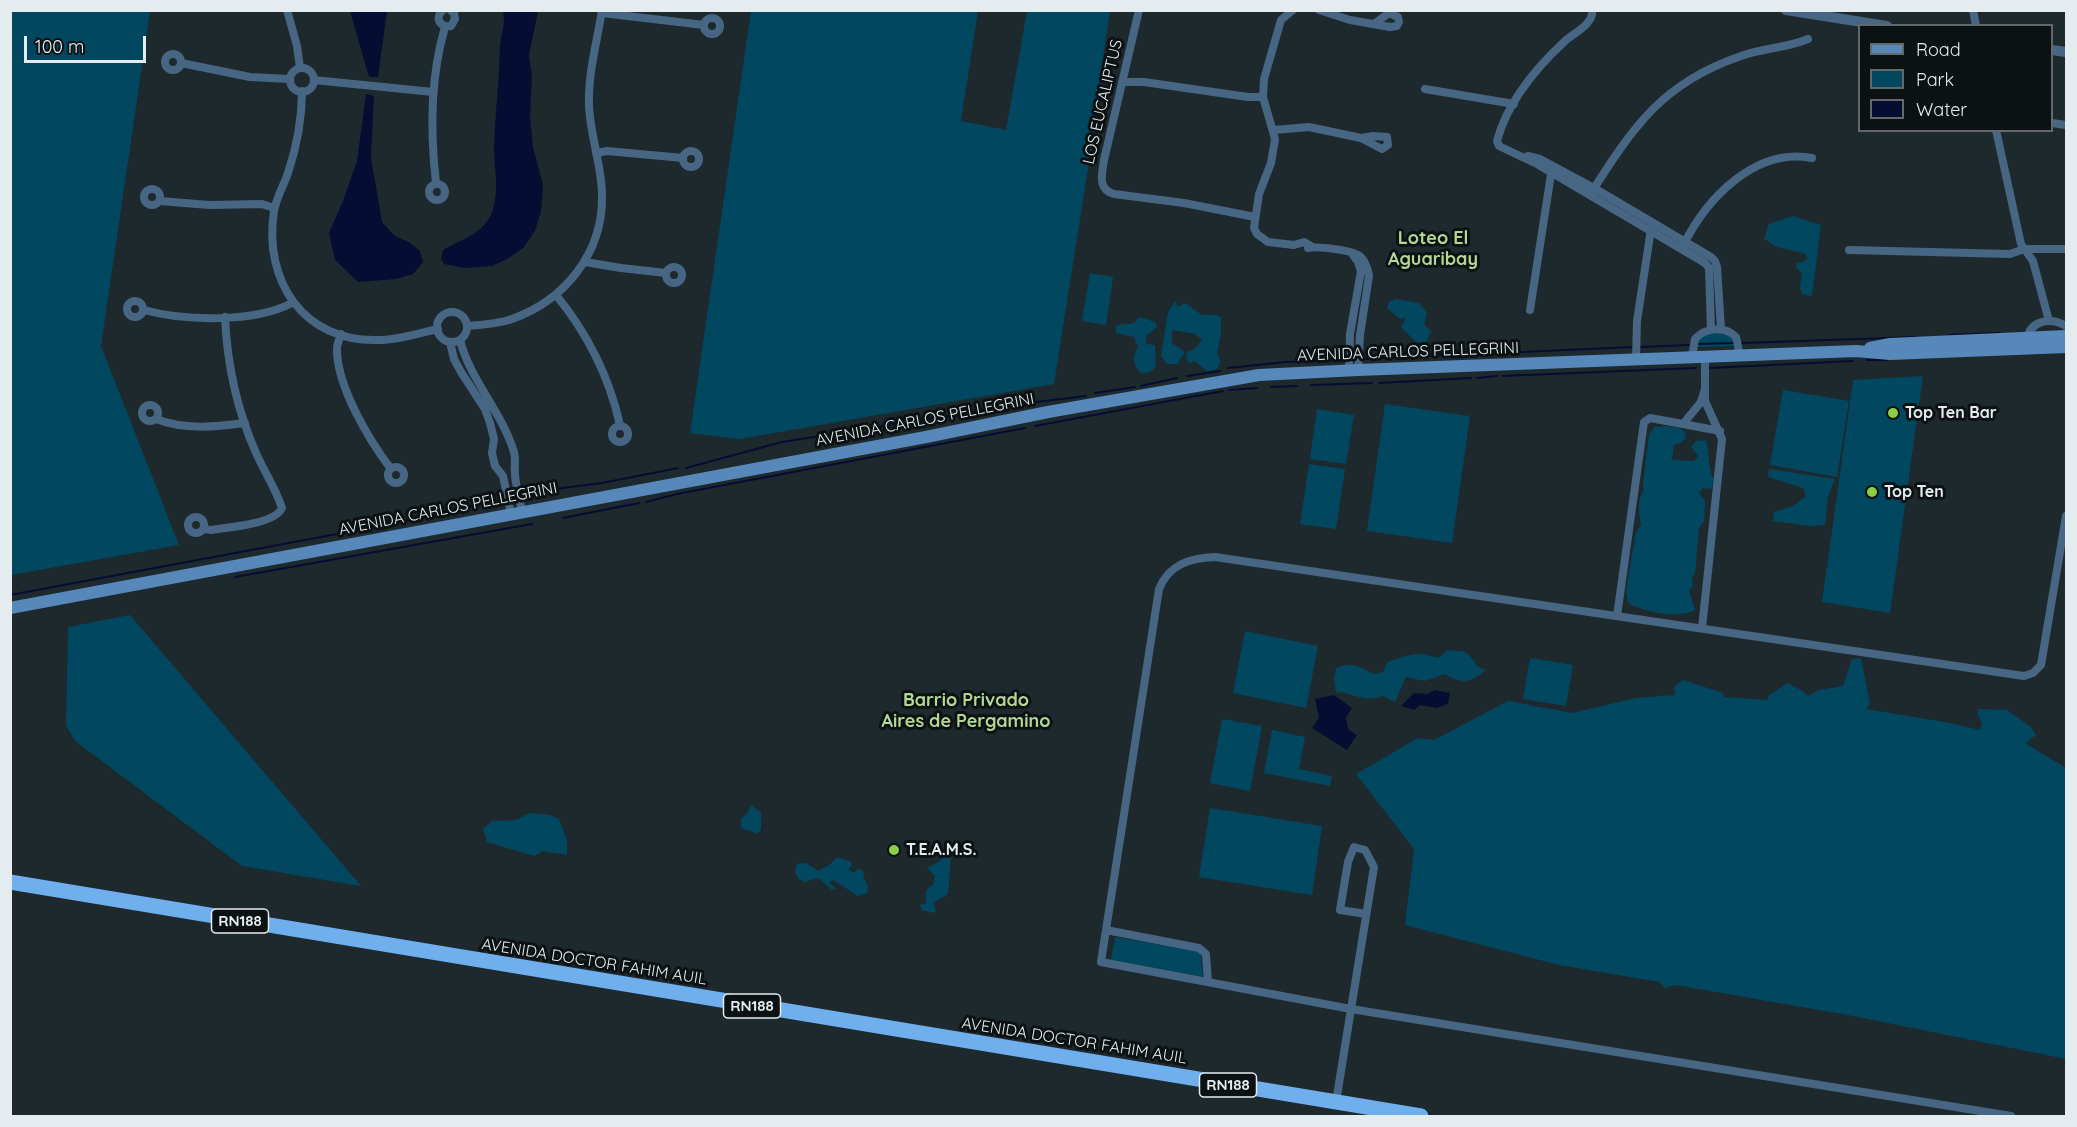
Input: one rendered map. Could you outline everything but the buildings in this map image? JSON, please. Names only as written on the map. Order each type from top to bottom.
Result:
[{"type":"highway","name":"AVENIDA DOCTOR FAHIM AUIL","points":[[10,882],[1420,1116]]},
{"type":"main road","name":"AVENIDA CARLOS PELLEGRINI","points":[[2027,344],[2067,336]]},
{"type":"main road","name":"AVENIDA CARLOS PELLEGRINI","points":[[10,608],[1259,375],[1857,351],[1890,344],[2027,344],[2067,347]]},
{"type":"street","points":[[287,10],[297,46],[300,68]]},
{"type":"street","points":[[443,10],[438,20],[445,27],[451,26],[455,19],[450,10]]},
{"type":"street","name":"LOS EUCALIPTUS","points":[[1139,10],[1104,160],[1103,188],[1114,194],[1184,203],[1255,217]]},
{"type":"street","points":[[1293,10],[1281,20],[1264,79],[1263,97],[1274,130],[1274,153],[1259,194],[1254,228],[1262,239],[1268,242],[1351,252],[1360,256],[1367,266],[1369,276],[1353,370]]},
{"type":"street","points":[[1319,10],[1350,20],[1374,24]]},
{"type":"street","points":[[1592,10],[1593,16],[1590,21],[1549,57],[1514,104],[1500,127],[1497,141],[1499,146],[1537,164],[1551,174],[1651,222],[1705,263],[1709,268],[1711,330]]},
{"type":"street","points":[[1786,10],[1874,24]]},
{"type":"street","points":[[467,326],[510,320],[537,309],[575,277],[585,262],[601,217],[602,194],[589,105],[595,43],[602,12],[704,25]]},
{"type":"street","points":[[436,183],[432,141],[433,92],[445,27]]},
{"type":"street","points":[[1592,192],[1615,153],[1642,118],[1680,86],[1725,61],[1808,39]]},
{"type":"street","points":[[181,63],[250,77],[290,79]]},
{"type":"street","points":[[300,68],[308,69],[314,80],[312,87],[302,92],[295,89],[290,79],[293,72],[300,68]]},
{"type":"street","points":[[314,80],[433,92]]},
{"type":"street","points":[[1122,82],[1144,82],[1248,97],[1263,97]]},
{"type":"street","points":[[1425,89],[1514,104]]},
{"type":"street","points":[[302,92],[298,140],[274,208],[271,233],[279,278],[292,303],[310,319],[330,331],[354,338],[379,340],[438,329]]},
{"type":"street","points":[[1274,130],[1309,127],[1361,138]]},
{"type":"street","points":[[1996,132],[2021,244],[2033,261],[2049,321]]},
{"type":"street","points":[[1506,149],[1540,159],[1650,232],[1684,245],[1715,261],[1721,329]]},
{"type":"street","points":[[596,153],[607,151],[682,158]]},
{"type":"street","points":[[1684,245],[1703,213],[1718,194],[1755,167],[1780,159],[1805,156],[1812,158]]},
{"type":"street","points":[[1530,310],[1551,174]]},
{"type":"street","points":[[160,201],[209,205],[262,204],[274,208]]},
{"type":"street","points":[[1636,359],[1637,321],[1651,222]]},
{"type":"street","points":[[1849,250],[2010,254],[2024,249],[2067,249]]},
{"type":"street","points":[[585,262],[666,273]]},
{"type":"street","points":[[556,295],[577,322],[595,352],[614,399],[620,425]]},
{"type":"street","points":[[144,310],[160,314],[225,317],[267,312],[292,303]]},
{"type":"street","points":[[455,341],[466,333],[467,326],[461,315],[452,312],[443,316],[438,329],[442,337],[455,341],[491,403],[507,436],[516,462],[514,474],[516,513]]},
{"type":"street","points":[[204,529],[212,530],[267,520],[280,513],[282,508],[244,423],[230,369],[225,317]]},
{"type":"street","points":[[2027,344],[2028,331],[2033,326],[2049,321],[2067,326]]},
{"type":"street","points":[[1702,628],[1722,439],[1706,401],[1695,339],[1698,335],[1711,330],[1728,331],[1736,337],[1740,355]]},
{"type":"street","points":[[341,334],[337,348],[342,376],[352,405],[391,469]]},
{"type":"street","points":[[455,341],[454,359],[485,409],[494,439],[492,453],[495,466],[503,476],[516,513]]},
{"type":"street","points":[[1683,424],[1701,402],[1705,389]]},
{"type":"street","points":[[1617,616],[1644,422],[1650,418],[1720,431]]},
{"type":"street","points":[[156,419],[170,424],[194,426],[244,423]]},
{"type":"street","points":[[494,439],[507,436]]},
{"type":"street","points":[[503,476],[514,474]]},
{"type":"street","points":[[2012,1116],[1351,1009],[1101,962],[1159,589],[1164,578],[1176,566],[1215,556],[2024,676],[2041,665],[2067,516]]},
{"type":"street","points":[[1336,1102],[1374,867],[1365,850],[1354,847],[1348,862],[1340,910],[1366,914]]},
{"type":"street","points":[[1106,930],[1200,948],[1206,954],[1208,982]]},
{"type":"green space","points":[[11,10],[150,11],[101,346],[179,545],[11,575]]},
{"type":"green space","points":[[751,11],[978,11],[961,121],[1006,130],[1027,11],[1110,11],[1054,384],[740,439],[690,433]]},
{"type":"green space","points":[[1793,216],[1821,225],[1812,296],[1802,294],[1800,288],[1802,273],[1796,268],[1797,263],[1807,258],[1806,254],[1777,247],[1764,239],[1769,224]]},
{"type":"green space","points":[[1090,273],[1113,277],[1106,325],[1082,321]]},
{"type":"green space","points":[[1396,299],[1419,303],[1427,313],[1424,325],[1431,331],[1427,342],[1416,342],[1401,327],[1406,318],[1400,319],[1387,308],[1389,302]]},
{"type":"green space","points":[[1175,301],[1178,307],[1185,303],[1202,315],[1221,317],[1217,354],[1221,361],[1217,369],[1207,371],[1194,361],[1190,363],[1186,360],[1187,352],[1202,341],[1196,334],[1172,330],[1172,343],[1185,352],[1177,364],[1167,364],[1161,356],[1168,312]]},
{"type":"green space","points":[[1139,317],[1155,322],[1157,327],[1146,336],[1146,344],[1155,345],[1156,367],[1148,373],[1140,373],[1136,366],[1134,357],[1138,347],[1134,337],[1116,333],[1116,325],[1134,323]]},
{"type":"green space","points":[[1716,332],[1733,337],[1734,346],[1697,347],[1700,337]]},
{"type":"green space","name":"Top Ten","points":[[1923,376],[1890,613],[1822,602],[1853,380]]},
{"type":"green space","points":[[1783,390],[1849,401],[1837,477],[1770,465]]},
{"type":"green space","points":[[1385,404],[1470,416],[1452,543],[1367,531]]},
{"type":"green space","points":[[1317,409],[1354,415],[1346,464],[1310,459]]},
{"type":"green space","points":[[1654,427],[1680,428],[1685,432],[1686,438],[1674,445],[1672,460],[1694,461],[1698,456],[1691,447],[1696,441],[1706,440],[1710,471],[1714,480],[1711,489],[1703,488],[1699,493],[1705,501],[1704,521],[1699,528],[1695,574],[1692,578],[1693,586],[1689,590],[1695,610],[1679,614],[1652,612],[1628,603],[1626,590],[1636,532],[1641,525],[1639,506],[1649,435]]},
{"type":"green space","points":[[1309,464],[1345,469],[1336,529],[1300,524]]},
{"type":"green space","points":[[1769,469],[1835,479],[1828,496],[1825,525],[1810,526],[1773,521],[1774,512],[1793,506],[1806,496],[1803,488],[1768,477]]},
{"type":"green space","points":[[130,615],[361,886],[242,866],[75,741],[66,725],[68,627]]},
{"type":"green space","points":[[1245,631],[1318,646],[1306,708],[1233,693]]},
{"type":"green space","points":[[1448,650],[1466,653],[1477,665],[1486,670],[1475,678],[1465,681],[1456,680],[1444,674],[1425,681],[1406,677],[1395,702],[1383,696],[1364,698],[1336,692],[1334,679],[1336,668],[1347,665],[1355,666],[1374,674],[1383,672],[1387,662],[1401,657],[1417,654],[1438,658]]},
{"type":"green space","points":[[1530,658],[1573,665],[1566,706],[1523,699]]},
{"type":"green space","points":[[1861,658],[1870,704],[1866,709],[1980,730],[1982,724],[1978,716],[1978,709],[2007,710],[2031,727],[2036,735],[2025,743],[2066,768],[2066,1059],[1853,1016],[1676,985],[1665,988],[1660,982],[1559,965],[1405,925],[1414,849],[1356,774],[1418,738],[1434,740],[1508,701],[1572,713],[1636,698],[1675,695],[1674,687],[1683,680],[1723,693],[1724,697],[1768,700],[1768,696],[1787,683],[1808,696],[1819,690],[1843,686],[1852,659]]},
{"type":"green space","points":[[1222,719],[1262,726],[1250,791],[1210,783]]},
{"type":"green space","points":[[1272,730],[1305,737],[1299,769],[1332,776],[1330,786],[1264,773]]},
{"type":"green space","points":[[751,805],[761,813],[761,829],[758,834],[741,828],[741,818],[747,814]]},
{"type":"green space","points":[[1210,808],[1322,826],[1312,895],[1199,877]]},
{"type":"green space","points":[[530,813],[550,815],[559,819],[567,840],[567,855],[543,851],[534,856],[487,842],[483,829],[492,821],[516,820]]},
{"type":"green space","points":[[946,855],[951,855],[948,894],[933,903],[936,911],[933,913],[922,910],[920,905],[926,903],[926,892],[933,885],[935,876],[927,868]]},
{"type":"green space","points":[[838,857],[851,862],[852,866],[848,869],[854,873],[857,869],[863,870],[868,886],[867,893],[858,896],[833,880],[829,882],[836,888],[832,890],[818,878],[805,882],[795,873],[797,864],[806,863],[818,871]]},
{"type":"green space","points":[[1115,937],[1197,951],[1201,955],[1203,977],[1111,960]]},
{"type":"water","points":[[350,11],[387,11],[378,77],[369,77]]},
{"type":"water","points":[[503,11],[538,11],[529,55],[532,76],[530,116],[533,147],[543,185],[541,211],[535,231],[524,247],[509,258],[492,266],[464,268],[444,264],[441,259],[443,250],[483,226],[494,204],[496,188],[494,156]]},
{"type":"water","points":[[366,94],[374,96],[371,158],[382,222],[395,236],[409,242],[420,251],[423,262],[413,274],[396,279],[358,282],[335,260],[329,233],[357,161]]},
{"type":"water","points":[[1435,690],[1450,693],[1448,704],[1437,708],[1420,705],[1414,710],[1401,706],[1414,693],[1427,694]]},
{"type":"water","points":[[1334,695],[1352,708],[1346,718],[1348,729],[1357,735],[1347,750],[1312,728],[1319,718],[1315,699]]},
{"type":"waterway","points":[[1949,335],[2000,333]]},
{"type":"waterway","points":[[1742,343],[1916,337]]},
{"type":"waterway","points":[[1697,344],[1734,343]]},
{"type":"waterway","points":[[1640,347],[1689,345]]},
{"type":"waterway","points":[[1457,355],[1632,347]]},
{"type":"waterway","points":[[1429,356],[1444,355]]},
{"type":"waterway","points":[[1364,359],[1423,356]]},
{"type":"waterway","points":[[1228,368],[1286,362],[1345,360]]},
{"type":"waterway","points":[[1867,360],[1888,360]]},
{"type":"waterway","points":[[1710,368],[1853,361]]},
{"type":"waterway","points":[[1503,376],[1696,368]]},
{"type":"waterway","points":[[1187,376],[1220,371]]},
{"type":"waterway","points":[[1477,378],[1497,376]]},
{"type":"waterway","points":[[1141,386],[1177,378]]},
{"type":"waterway","points":[[1379,383],[1471,378]]},
{"type":"waterway","points":[[1311,385],[1372,383]]},
{"type":"waterway","points":[[1271,387],[1297,386]]},
{"type":"waterway","points":[[1095,393],[1135,387]]},
{"type":"waterway","points":[[1229,390],[1257,388]]},
{"type":"waterway","points":[[1035,426],[1223,391]]},
{"type":"waterway","points":[[686,468],[782,442],[1086,396]]},
{"type":"waterway","points":[[646,502],[677,494],[1025,428]]},
{"type":"waterway","points":[[525,488],[539,491],[602,483],[678,468]]},
{"type":"waterway","points":[[10,595],[412,520],[478,504],[496,494]]},
{"type":"waterway","points":[[563,518],[639,503]]},
{"type":"waterway","points":[[235,577],[532,524]]},
{"type":"place","name":"Top Ten Bar","points":[[1893,413]]},
{"type":"place","name":"Top Ten","points":[[1872,492]]},
{"type":"place","name":"T.E.A.M.S.","points":[[894,850]]},
{"type":"district","name":"Loteo El Aguaribay","points":[[1433,249]]},
{"type":"district","name":"Barrio Privado Aires de Pergamino","points":[[966,711]]}]
